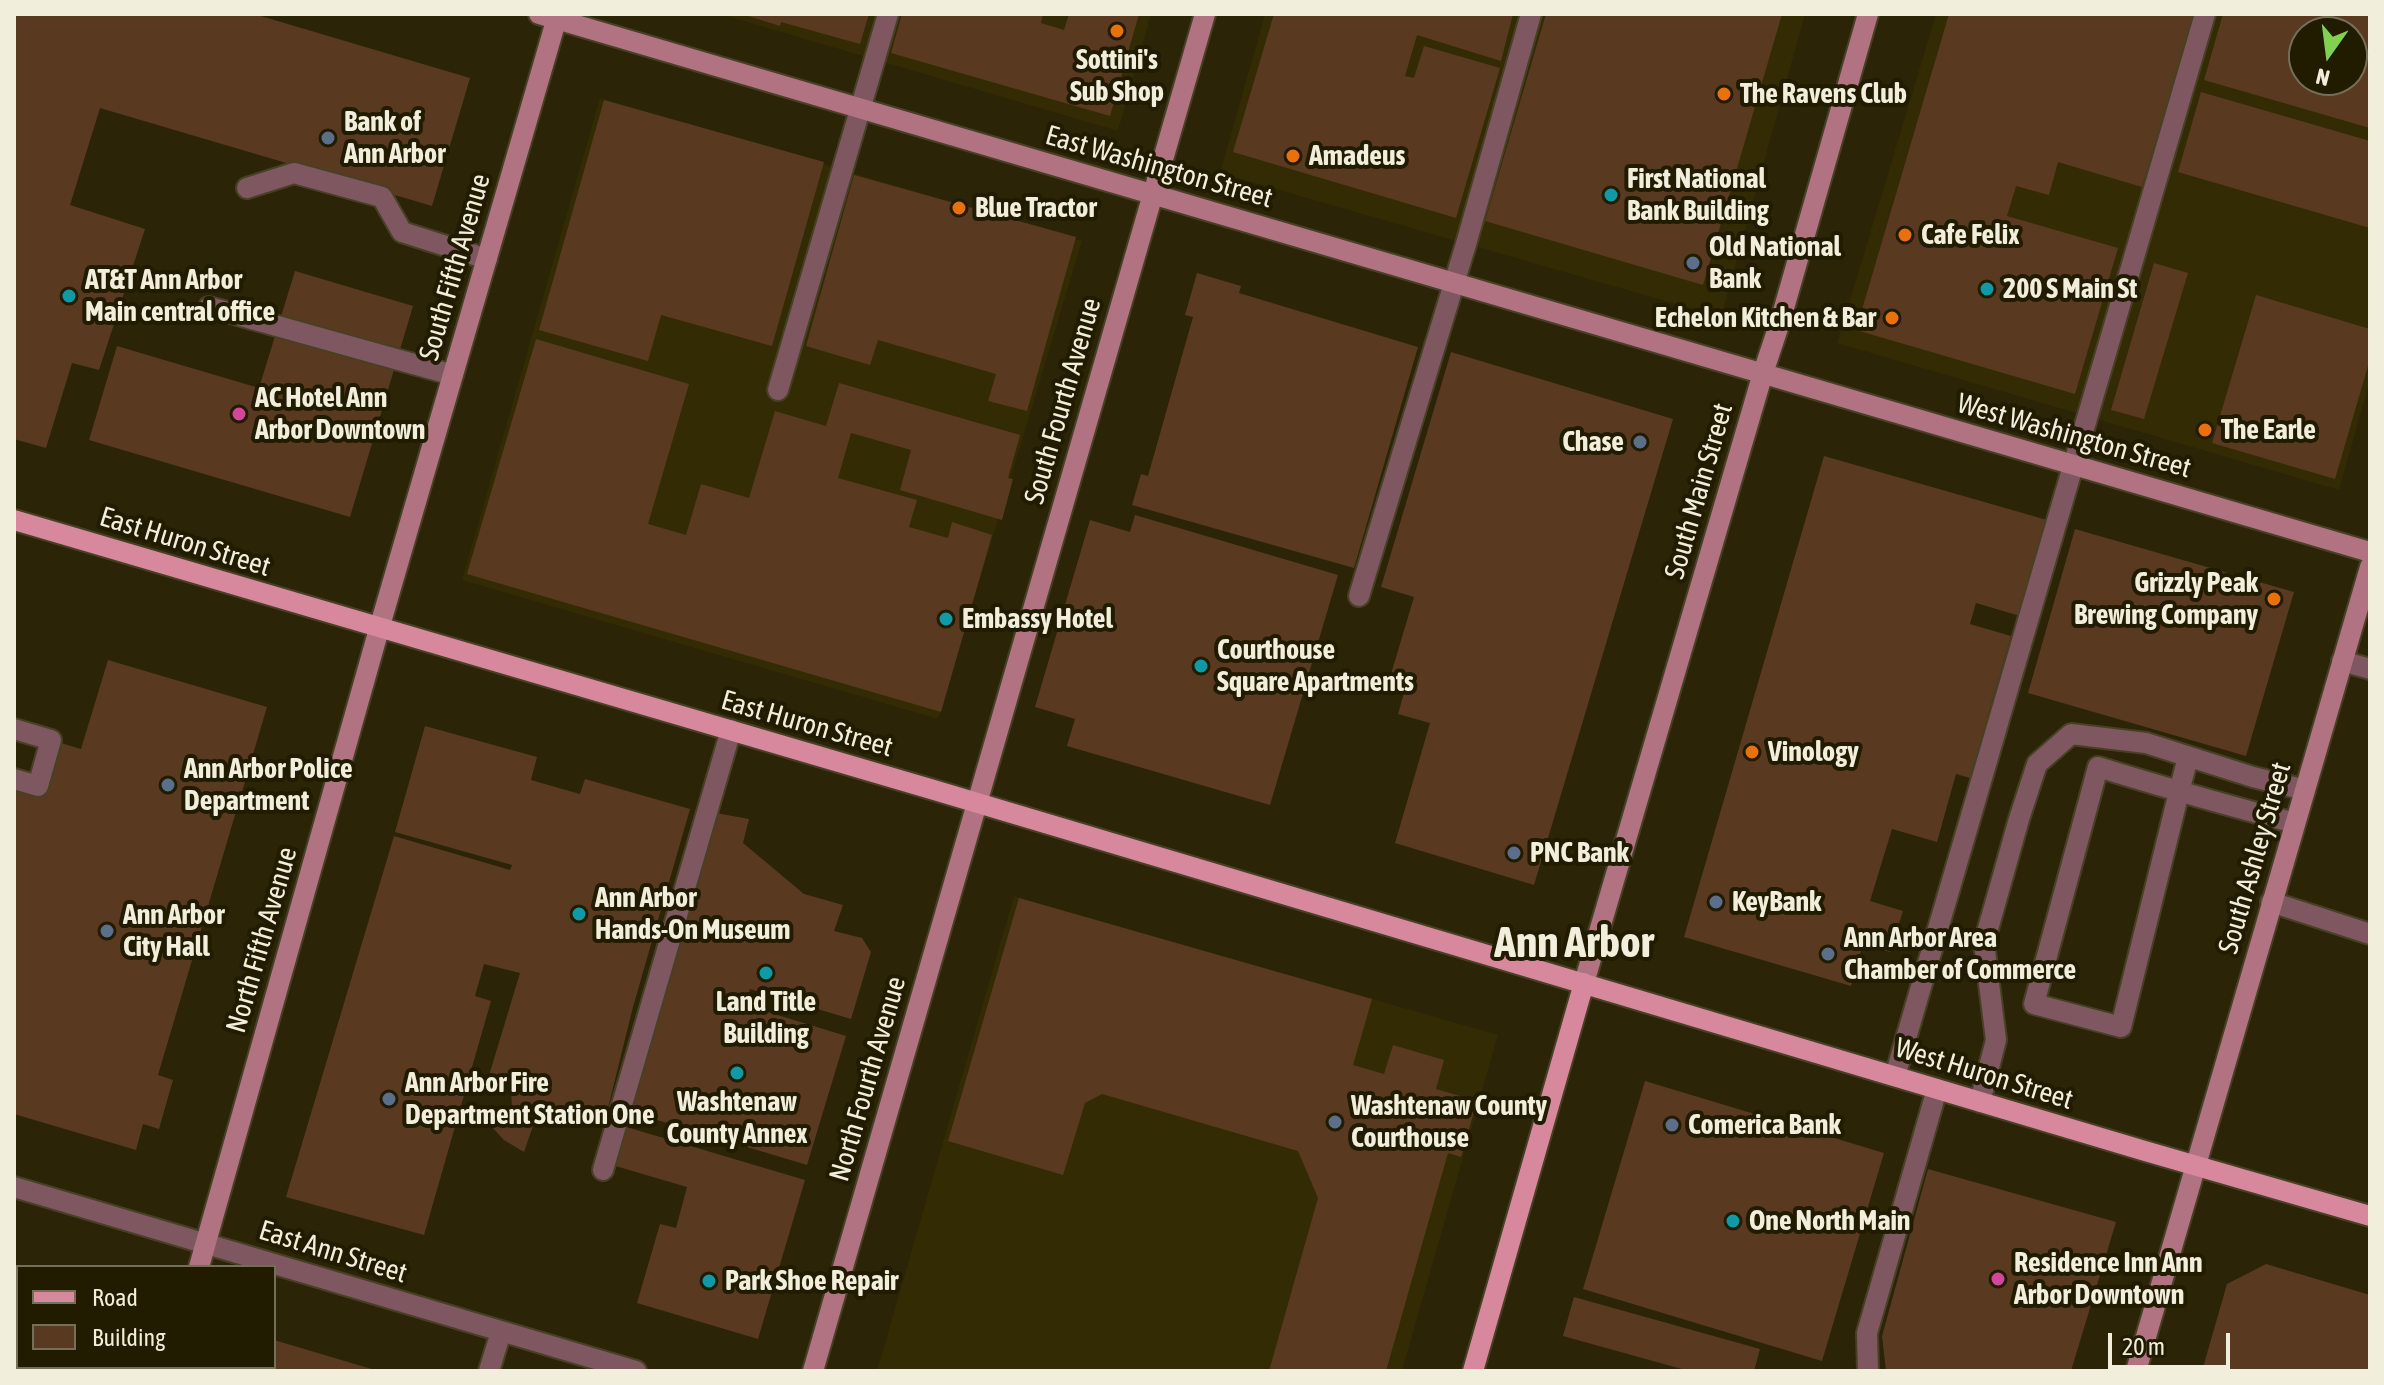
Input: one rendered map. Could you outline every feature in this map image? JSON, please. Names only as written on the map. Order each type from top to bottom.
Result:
[{"type":"main road","name":"East Huron Street","points":[[14,520],[1584,983]]},
{"type":"main road","name":"West Huron Street","points":[[1584,983],[2370,1216]]},
{"type":"main road","points":[[1473,1371],[1584,983]]},
{"type":"street","points":[[778,390],[888,14]]},
{"type":"street","name":"South Fourth Avenue","points":[[977,803],[1205,14]]},
{"type":"street","points":[[1359,596],[1531,14]]},
{"type":"street","name":"South Main Street","points":[[1584,983],[1868,14]]},
{"type":"street","points":[[1895,1076],[2205,14]]},
{"type":"street","name":"East Washington Street","points":[[551,16],[1763,373]]},
{"type":"street","name":"South Fifth Avenue","points":[[379,629],[487,259],[551,16]]},
{"type":"street","points":[[247,188],[294,173],[382,197],[402,232],[487,259]]},
{"type":"street","points":[[209,307],[453,375]]},
{"type":"street","name":"West Washington Street","points":[[1763,373],[2370,552]]},
{"type":"street","name":"South Ashley Street","points":[[2136,1371],[2370,567]]},
{"type":"street","name":"North Fifth Avenue","points":[[200,1265],[379,629]]},
{"type":"street","points":[[2342,661],[2370,669]]},
{"type":"street","points":[[14,729],[51,740],[38,786],[14,779]]},
{"type":"street","points":[[603,1170],[731,730]]},
{"type":"street","points":[[1980,1102],[1996,1040],[1984,943],[2037,764],[2071,734],[2146,743],[2305,790]]},
{"type":"street","points":[[2188,757],[2179,792],[2121,1027],[2034,1004],[2098,767],[2179,792],[2295,823]]},
{"type":"street","name":"North Fourth Avenue","points":[[813,1371],[977,803]]},
{"type":"street","points":[[2271,902],[2370,934]]},
{"type":"street","points":[[1868,1371],[1867,1333],[1937,1089]]},
{"type":"street","name":"East Ann Street","points":[[14,1187],[636,1371]]},
{"type":"street","points":[[489,1371],[501,1332]]},
{"type":"shaded area","points":[[720,14],[1151,14],[1118,131]]},
{"type":"shaded area","points":[[1265,14],[1805,14],[1721,317],[1220,173]]},
{"type":"shaded area","points":[[1936,14],[2370,14],[2370,380],[2339,490],[1837,343]]},
{"type":"shaded area","points":[[600,98],[1082,241],[938,719],[462,580]]},
{"type":"shaded area","points":[[1014,896],[1498,1035],[1402,1371],[877,1371]]},
{"type":"building","points":[[14,14],[254,14],[470,78],[432,206],[100,108],[70,205],[145,229],[99,370],[72,363],[46,448],[14,439]]},
{"type":"building","points":[[742,14],[869,14],[860,44]]},
{"type":"building","points":[[902,14],[1043,14],[1041,23],[1064,30],[1069,14],[1139,14],[1110,116],[891,53]]},
{"type":"building","points":[[1274,14],[1513,14],[1501,61],[1417,35],[1405,76],[1414,78],[1424,46],[1500,68],[1456,218],[1233,152]]},
{"type":"building","points":[[1546,14],[1782,14],[1703,285],[1485,221]]},
{"type":"building","points":[[1949,14],[2194,14],[2142,187],[2058,162],[2049,195],[2016,186],[2007,216],[2118,248],[2075,394],[1856,330]]},
{"type":"building","points":[[2223,14],[2370,14],[2370,128],[2204,80]]},
{"type":"building","points":[[2201,92],[2370,141],[2370,228],[2178,172]]},
{"type":"building","points":[[604,100],[824,162],[772,346],[661,315],[648,361],[539,330]]},
{"type":"building","points":[[854,175],[1076,237],[1027,411],[988,401],[996,374],[878,340],[870,365],[806,346]]},
{"type":"building","points":[[2154,263],[2188,273],[2144,419],[2111,410]]},
{"type":"building","name":"AC Hotel Ann Arbor Downtown","points":[[295,271],[413,306],[350,517],[89,440],[117,346],[259,388]]},
{"type":"building","points":[[1197,273],[1241,286],[1239,293],[1418,347],[1354,568],[1132,505],[1141,474],[1148,476],[1193,317],[1185,315]]},
{"type":"building","points":[[2256,295],[2370,329],[2370,359],[2335,479],[2212,443]]},
{"type":"building","points":[[536,339],[689,384],[648,524],[686,535],[701,484],[749,498],[775,411],[826,426],[839,383],[1020,435],[1008,478],[1013,479],[1002,520],[900,490],[911,450],[851,433],[838,478],[917,500],[909,527],[948,538],[952,522],[992,535],[941,712],[467,574]]},
{"type":"building","points":[[1451,352],[1673,419],[1534,885],[1395,843],[1430,723],[1398,714],[1408,679],[1391,674],[1414,597],[1381,587]]},
{"type":"building","points":[[1824,456],[2047,520],[2020,616],[1976,603],[1970,624],[2011,636],[1970,778],[1956,774],[1937,842],[1892,829],[1870,901],[1903,911],[1890,952],[1863,944],[1851,986],[1684,937]]},
{"type":"building","name":"Courthouse Square Apartments","points":[[1135,515],[1338,575],[1270,805],[1067,746],[1075,719],[1035,707],[1090,520],[1130,532]]},
{"type":"building","points":[[2075,529],[2294,592],[2246,756],[2028,693]]},
{"type":"building","name":"Ann Arbor City Hall","points":[[108,660],[267,707],[158,1075],[173,1080],[159,1129],[143,1124],[136,1150],[14,1114],[14,779],[38,786],[51,740],[81,749]]},
{"type":"building","points":[[425,726],[537,757],[531,780],[580,794],[585,779],[690,809],[633,1007],[606,1116],[567,1102],[555,1120],[534,1123],[524,1152],[504,1140],[488,1123],[512,1109],[511,1087],[487,1082],[520,973],[484,964],[475,996],[491,1001],[424,1235],[286,1197],[394,836],[510,870],[512,865],[395,832]]},
{"type":"building","points":[[716,813],[749,819],[743,843],[804,894],[843,905],[834,931],[862,938],[871,952],[851,1019],[750,989],[745,1005],[846,1036],[807,1165],[627,1111]]},
{"type":"building","name":"Washtenaw County Courthouse","points":[[1019,898],[1372,999],[1353,1065],[1384,1074],[1393,1045],[1444,1060],[1436,1089],[1477,1101],[1461,1157],[1448,1153],[1386,1371],[1269,1371],[1318,1198],[1298,1151],[1102,1094],[1085,1103],[1063,1175],[948,1141]]},
{"type":"building","name":"One North Main","points":[[1645,1081],[1884,1153],[1822,1361],[1583,1289]]},
{"type":"building","points":[[623,1126],[805,1180],[758,1339],[637,1303],[660,1224],[676,1228],[687,1187],[612,1165]]},
{"type":"building","name":"Residence Inn Ann Arbor Downtown","points":[[1928,1169],[2116,1222],[2071,1371],[1886,1371],[1882,1336]]},
{"type":"building","points":[[2266,1264],[2370,1295],[2370,1371],[2202,1371],[2227,1284]]},
{"type":"building","points":[[1574,1297],[1760,1349],[1754,1371],[1689,1371],[1563,1336]]},
{"type":"building","points":[[276,1341],[375,1370],[375,1371],[254,1371],[276,1369]]},
{"type":"place","name":"Sottini's Sub Shop","points":[[1117,31]]},
{"type":"place","name":"The Ravens Club","points":[[1724,94]]},
{"type":"place","name":"Bank of Ann Arbor","points":[[328,138]]},
{"type":"place","name":"Amadeus","points":[[1293,156]]},
{"type":"place","name":"First National Bank Building","points":[[1611,195]]},
{"type":"place","name":"Blue Tractor","points":[[959,208]]},
{"type":"place","name":"Cafe Felix","points":[[1905,235]]},
{"type":"place","name":"Old National Bank","points":[[1693,263]]},
{"type":"place","name":"200 S Main St","points":[[1987,289]]},
{"type":"place","name":"AT&T Ann Arbor Main central office","points":[[69,296]]},
{"type":"place","name":"Echelon Kitchen & Bar","points":[[1892,318]]},
{"type":"place","name":"AC Hotel Ann Arbor Downtown","points":[[239,414]]},
{"type":"place","name":"The Earle","points":[[2205,430]]},
{"type":"place","name":"Chase","points":[[1640,442]]},
{"type":"place","name":"Grizzly Peak Brewing Company","points":[[2274,599]]},
{"type":"place","name":"Embassy Hotel","points":[[946,619]]},
{"type":"place","name":"Courthouse Square Apartments","points":[[1201,666]]},
{"type":"place","name":"Vinology","points":[[1752,752]]},
{"type":"place","name":"Ann Arbor Police Department","points":[[168,785]]},
{"type":"place","name":"PNC Bank","points":[[1514,853]]},
{"type":"place","name":"KeyBank","points":[[1716,902]]},
{"type":"place","name":"Ann Arbor Hands-On Museum","points":[[579,914]]},
{"type":"place","name":"Ann Arbor City Hall","points":[[107,931]]},
{"type":"place","name":"Ann Arbor Area Chamber of Commerce","points":[[1828,954]]},
{"type":"place","name":"Land Title Building","points":[[766,973]]},
{"type":"place","name":"Washtenaw County Annex","points":[[737,1073]]},
{"type":"place","name":"Ann Arbor Fire Department Station One","points":[[389,1099]]},
{"type":"place","name":"Washtenaw County Courthouse","points":[[1335,1122]]},
{"type":"place","name":"Comerica Bank","points":[[1672,1125]]},
{"type":"place","name":"One North Main","points":[[1733,1221]]},
{"type":"place","name":"Residence Inn Ann Arbor Downtown","points":[[1998,1279]]},
{"type":"place","name":"Park Shoe Repair","points":[[709,1281]]},
{"type":"district","name":"Ann Arbor","points":[[1574,943]]}]
